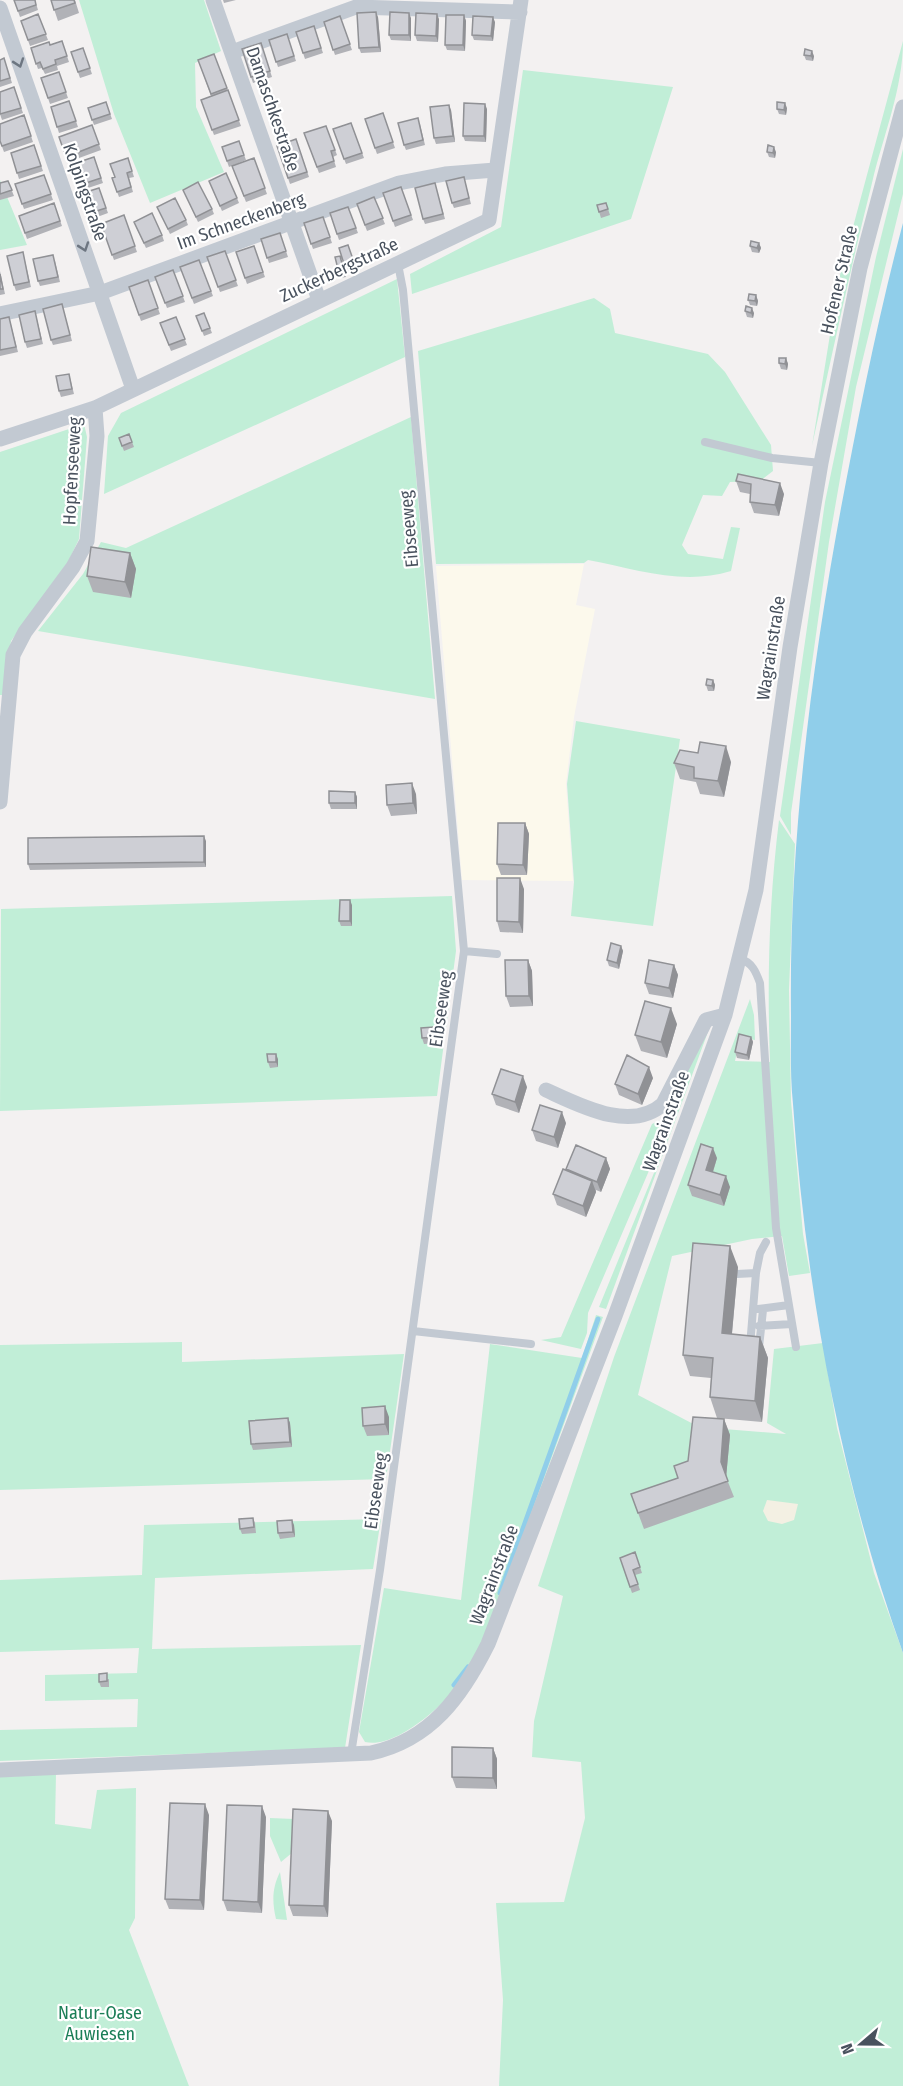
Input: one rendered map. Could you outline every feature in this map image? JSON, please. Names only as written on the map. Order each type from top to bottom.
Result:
[{"type":"street","name":"Damaschkestraße","points":[[213,0],[319,300]]},
{"type":"street","points":[[232,52],[356,7],[521,6]]},
{"type":"street","name":"Zuckerbergstraße","points":[[0,440],[95,408],[489,220],[521,6]]},
{"type":"street","name":"Kolpingstraße","points":[[0,8],[133,389]]},
{"type":"street","name":"Hofener Straße","points":[[821,463],[860,268],[903,107]]},
{"type":"street","name":"Im Schneckenberg","points":[[0,314],[100,293],[399,183],[445,174],[495,170]]},
{"type":"street","name":"Hopfenseeweg","points":[[0,802],[13,655],[25,632],[73,567],[87,541],[97,436],[95,408]]},
{"type":"street","name":"Wagrainstraße","points":[[0,1770],[371,1753],[402,1745],[426,1729],[446,1709],[473,1674],[488,1644],[615,1316],[725,1015],[756,890],[790,647],[821,463]]},
{"type":"street","name":"Wagrainstraße","points":[[546,1090],[599,1114],[637,1115],[655,1111],[663,1104],[706,1020],[725,1015]]},
{"type":"lane","name":"Eibseeweg","points":[[351,1755],[413,1332],[464,951],[403,291],[398,264]]},
{"type":"lane","points":[[705,442],[772,458],[821,463]]},
{"type":"lane","points":[[464,951],[497,954]]},
{"type":"lane","points":[[740,959],[746,960],[756,970],[760,983],[776,1228],[796,1347]]},
{"type":"lane","points":[[749,1356],[756,1273],[760,1253],[766,1242]]},
{"type":"lane","points":[[737,1274],[756,1273]]},
{"type":"lane","points":[[753,1309],[763,1310],[789,1305]]},
{"type":"lane","points":[[759,1357],[763,1310]]},
{"type":"lane","points":[[751,1326],[792,1324]]},
{"type":"lane","points":[[413,1332],[531,1344]]},
{"type":"shaded area","points":[[584,564],[576,605],[595,609],[574,717],[566,784],[573,881],[462,880],[436,566]]},
{"type":"green space","points":[[79,0],[204,0],[221,51],[195,63],[196,107],[224,172],[150,203],[114,114]]},
{"type":"green space","points":[[903,41],[896,95],[876,165],[812,446],[839,279]]},
{"type":"green space","points":[[523,70],[673,87],[631,219],[412,294],[410,274],[501,227]]},
{"type":"green space","points":[[903,149],[903,194],[856,387],[829,542],[791,813],[791,835],[780,816],[825,502],[876,257]]},
{"type":"green space","points":[[0,180],[27,245],[0,250]]},
{"type":"green space","points":[[397,279],[405,357],[104,494],[108,436],[121,413]]},
{"type":"green space","points":[[594,298],[610,309],[615,333],[708,354],[725,372],[771,445],[773,471],[760,481],[730,482],[722,496],[703,495],[682,545],[688,554],[723,559],[731,527],[740,528],[731,571],[695,577],[660,575],[588,560],[584,563],[436,564],[418,351]]},
{"type":"green space","points":[[411,417],[435,699],[38,631],[83,574],[101,542],[126,548]]},
{"type":"green space","points":[[84,424],[87,437],[79,539],[68,562],[11,641],[4,695],[0,695],[0,452]]},
{"type":"green space","points":[[576,721],[680,739],[653,926],[571,916],[574,882],[567,784]]},
{"type":"green space","points":[[779,820],[795,844],[789,990],[791,1101],[803,1234],[810,1273],[789,1276],[782,1236],[752,1239],[672,1256],[638,1395],[699,1427],[786,1434],[767,1423],[774,1349],[823,1343],[837,1428],[874,1573],[903,1653],[903,2086],[499,2086],[503,2000],[496,1903],[564,1902],[585,1818],[581,1762],[532,1757],[534,1721],[563,1596],[538,1586],[614,1357],[750,999],[754,1015],[755,1040],[740,1037],[735,1061],[770,1062],[770,941]]},
{"type":"green space","points":[[452,896],[456,951],[437,1096],[0,1111],[1,909]]},
{"type":"green space","points":[[709,1029],[606,1309],[599,1307],[665,1146],[667,1137],[664,1117],[671,1108],[706,1031]]},
{"type":"green space","points":[[656,1122],[660,1128],[660,1145],[588,1313],[587,1333],[581,1349],[541,1340],[561,1337],[652,1124]]},
{"type":"green space","points":[[596,1315],[603,1317],[487,1635],[472,1668],[450,1695],[423,1720],[393,1738],[378,1742],[365,1742],[359,1732],[384,1588],[461,1600],[490,1344],[582,1358]]},
{"type":"green space","points":[[182,1342],[182,1362],[404,1354],[386,1479],[0,1490],[0,1345]]},
{"type":"green space","points":[[381,1519],[373,1569],[155,1578],[152,1649],[361,1645],[345,1748],[0,1761],[0,1730],[137,1727],[138,1699],[45,1701],[45,1675],[137,1673],[139,1648],[0,1652],[0,1580],[142,1575],[144,1525]]},
{"type":"green space","name":"Natur-Oase Auwiesen","points":[[56,1774],[55,1824],[91,1829],[97,1790],[136,1788],[135,1918],[129,1930],[189,2086],[0,2086],[0,1777]]},
{"type":"green space","points":[[270,1818],[294,1819],[293,1852],[281,1862],[270,1836]]},
{"type":"green space","points":[[280,1872],[287,1920],[276,1919],[274,1907],[274,1889]]},
{"type":"sand","points":[[767,1500],[798,1504],[794,1520],[782,1524],[768,1521],[763,1511]]},
{"type":"water","points":[[903,223],[903,1653],[861,1519],[829,1382],[817,1313],[799,1174],[792,1093],[791,952],[798,824],[820,634],[862,401]]},
{"type":"building","points":[[14,0],[35,0],[36,5],[18,11]]},
{"type":"building","points":[[51,0],[74,0],[75,3],[54,10]]},
{"type":"building","points":[[376,12],[379,47],[359,48],[357,13]]},
{"type":"building","points":[[390,12],[409,13],[409,35],[389,35]]},
{"type":"building","points":[[416,13],[437,14],[436,36],[415,35]]},
{"type":"building","points":[[38,14],[46,34],[28,40],[21,21]]},
{"type":"building","points":[[446,15],[464,15],[463,45],[445,45]]},
{"type":"building","points":[[340,16],[350,44],[333,50],[324,22]]},
{"type":"building","points":[[473,16],[493,17],[491,36],[472,35]]},
{"type":"building","points":[[314,26],[321,48],[303,53],[296,32]]},
{"type":"building","points":[[287,34],[294,56],[276,62],[269,40]]},
{"type":"building","points":[[62,41],[67,56],[55,60],[56,64],[43,69],[40,62],[36,64],[31,48],[49,42],[50,45]]},
{"type":"building","points":[[261,43],[270,71],[251,77],[242,49]]},
{"type":"building","points":[[83,48],[90,68],[78,72],[71,52]]},
{"type":"building","points":[[805,49],[812,51],[811,56],[804,55]]},
{"type":"building","points":[[214,54],[227,88],[211,94],[198,60]]},
{"type":"building","points":[[4,58],[10,78],[0,81],[0,60]]},
{"type":"building","points":[[59,72],[66,92],[48,98],[41,78]]},
{"type":"building","points":[[14,87],[21,108],[0,114],[0,92]]},
{"type":"building","points":[[228,90],[239,120],[212,130],[201,100]]},
{"type":"building","points":[[69,101],[76,121],[57,127],[51,107]]},
{"type":"building","points":[[106,102],[110,114],[92,120],[88,108]]},
{"type":"building","points":[[777,102],[785,103],[784,110],[777,109]]},
{"type":"building","points":[[464,103],[485,104],[484,136],[463,136]]},
{"type":"building","points":[[449,105],[453,136],[434,138],[430,107]]},
{"type":"building","points":[[383,113],[393,142],[375,148],[365,119]]},
{"type":"building","points":[[24,115],[31,136],[2,146],[0,124]]},
{"type":"building","points":[[418,118],[423,140],[404,145],[398,123]]},
{"type":"building","points":[[351,123],[362,153],[344,159],[333,129]]},
{"type":"building","points":[[92,125],[99,144],[66,157],[59,137]]},
{"type":"building","points":[[326,126],[335,150],[331,151],[334,161],[317,167],[304,133]]},
{"type":"building","points":[[296,139],[307,172],[288,178],[277,146]]},
{"type":"building","points":[[239,141],[244,155],[227,161],[222,147]]},
{"type":"building","points":[[34,145],[41,166],[17,173],[11,153]]},
{"type":"building","points":[[768,145],[774,147],[773,153],[767,152]]},
{"type":"building","points":[[94,157],[101,178],[77,186],[70,165]]},
{"type":"building","points":[[128,158],[132,171],[127,173],[131,187],[117,192],[110,164]]},
{"type":"building","points":[[254,158],[265,188],[244,196],[232,166]]},
{"type":"building","points":[[226,173],[237,198],[220,206],[209,181]]},
{"type":"building","points":[[44,175],[51,194],[22,204],[15,184]]},
{"type":"building","points":[[464,177],[469,198],[452,203],[446,181]]},
{"type":"building","points":[[8,181],[12,190],[0,194],[0,183]]},
{"type":"building","points":[[198,182],[212,209],[196,217],[183,190]]},
{"type":"building","points":[[435,183],[443,214],[423,219],[415,188]]},
{"type":"building","points":[[401,187],[411,215],[393,221],[383,193]]},
{"type":"building","points":[[99,188],[106,208],[87,214],[80,194]]},
{"type":"building","points":[[374,197],[383,218],[365,225],[357,204]]},
{"type":"building","points":[[175,198],[186,220],[168,229],[157,207]]},
{"type":"building","points":[[54,203],[60,221],[25,233],[19,216]]},
{"type":"building","points":[[606,203],[608,209],[599,212],[597,205]]},
{"type":"building","points":[[348,207],[356,228],[337,234],[330,213]]},
{"type":"building","points":[[152,213],[162,235],[144,243],[134,222]]},
{"type":"building","points":[[124,215],[135,246],[112,255],[101,224]]},
{"type":"building","points":[[323,217],[330,237],[311,244],[304,223]]},
{"type":"building","points":[[280,233],[286,251],[267,258],[261,239]]},
{"type":"building","points":[[751,241],[759,243],[757,248],[750,246]]},
{"type":"building","points":[[348,245],[355,265],[345,267],[339,248]]},
{"type":"building","points":[[254,246],[263,272],[245,278],[236,252]]},
{"type":"building","points":[[225,251],[236,280],[218,287],[207,257]]},
{"type":"building","points":[[23,252],[29,282],[14,285],[7,256]]},
{"type":"building","points":[[53,255],[58,277],[38,281],[33,259]]},
{"type":"building","points":[[340,256],[344,271],[339,273],[335,257]]},
{"type":"building","points":[[199,260],[211,291],[192,298],[180,267]]},
{"type":"building","points":[[173,270],[183,296],[165,303],[155,277]]},
{"type":"building","points":[[148,280],[158,308],[139,315],[129,287]]},
{"type":"building","points":[[749,294],[756,295],[755,301],[748,300]]},
{"type":"building","points":[[62,304],[70,335],[51,340],[43,309]]},
{"type":"building","points":[[746,306],[752,308],[751,313],[745,311]]},
{"type":"building","points":[[35,311],[41,339],[25,342],[19,315]]},
{"type":"building","points":[[204,313],[210,328],[202,331],[196,316]]},
{"type":"building","points":[[9,317],[16,347],[0,350],[0,319]]},
{"type":"building","points":[[176,317],[185,339],[169,345],[160,323]]},
{"type":"building","points":[[779,358],[786,358],[785,364],[779,363]]},
{"type":"building","points":[[69,374],[72,389],[59,391],[56,376]]},
{"type":"building","points":[[129,434],[132,442],[122,446],[119,438]]},
{"type":"building","points":[[738,474],[780,483],[775,505],[750,502],[751,484],[736,481]]},
{"type":"building","points":[[91,547],[130,553],[125,582],[87,576]]},
{"type":"building","points":[[707,679],[713,680],[712,686],[706,685]]},
{"type":"building","points":[[700,742],[726,746],[718,781],[694,778],[694,767],[674,763],[680,750],[698,753]]},
{"type":"building","points":[[412,783],[413,803],[387,805],[386,785]]},
{"type":"building","points":[[329,791],[355,792],[355,803],[329,803]]},
{"type":"building","points":[[498,823],[525,823],[523,865],[497,864]]},
{"type":"building","points":[[204,836],[204,862],[28,864],[28,838]]},
{"type":"building","points":[[497,878],[520,878],[519,922],[497,921]]},
{"type":"building","points":[[340,900],[350,900],[350,921],[339,921]]},
{"type":"building","points":[[611,943],[621,946],[617,963],[607,960]]},
{"type":"building","points":[[505,960],[528,960],[529,996],[506,996]]},
{"type":"building","points":[[649,960],[674,965],[669,988],[645,983]]},
{"type":"building","points":[[645,1001],[671,1008],[661,1042],[635,1035]]},
{"type":"building","points":[[434,1027],[435,1037],[422,1038],[421,1028]]},
{"type":"building","points":[[739,1034],[751,1037],[747,1055],[735,1052]]},
{"type":"building","points":[[267,1054],[276,1054],[276,1062],[268,1062]]},
{"type":"building","points":[[627,1055],[649,1067],[638,1094],[615,1084]]},
{"type":"building","points":[[501,1069],[523,1076],[515,1102],[492,1094]]},
{"type":"building","points":[[540,1105],[562,1112],[554,1137],[532,1130]]},
{"type":"building","points":[[701,1144],[713,1148],[706,1170],[726,1176],[720,1195],[688,1185]]},
{"type":"building","points":[[576,1145],[606,1158],[597,1182],[566,1169]]},
{"type":"building","points":[[563,1169],[592,1181],[583,1206],[553,1194]]},
{"type":"building","points":[[693,1243],[730,1246],[722,1333],[760,1337],[755,1401],[710,1397],[713,1358],[683,1355]]},
{"type":"building","points":[[385,1406],[385,1424],[363,1426],[362,1408]]},
{"type":"building","points":[[693,1417],[724,1419],[721,1462],[728,1481],[638,1513],[631,1494],[678,1478],[674,1466],[688,1461]]},
{"type":"building","points":[[288,1418],[290,1442],[251,1444],[249,1421]]},
{"type":"building","points":[[253,1518],[254,1527],[240,1529],[239,1519]]},
{"type":"building","points":[[292,1520],[293,1532],[278,1533],[277,1521]]},
{"type":"building","points":[[635,1552],[640,1567],[633,1570],[638,1584],[630,1587],[620,1558]]},
{"type":"building","points":[[107,1673],[107,1681],[99,1682],[99,1674]]},
{"type":"building","points":[[452,1747],[493,1748],[493,1778],[452,1777]]},
{"type":"building","points":[[170,1803],[205,1804],[200,1900],[165,1899]]},
{"type":"building","points":[[227,1805],[262,1806],[258,1902],[223,1900]]},
{"type":"building","points":[[293,1809],[328,1811],[324,1906],[289,1905]]},
{"type":"waterway","points":[[500,1593],[598,1319]]},
{"type":"waterway","points":[[454,1685],[468,1667]]}]
